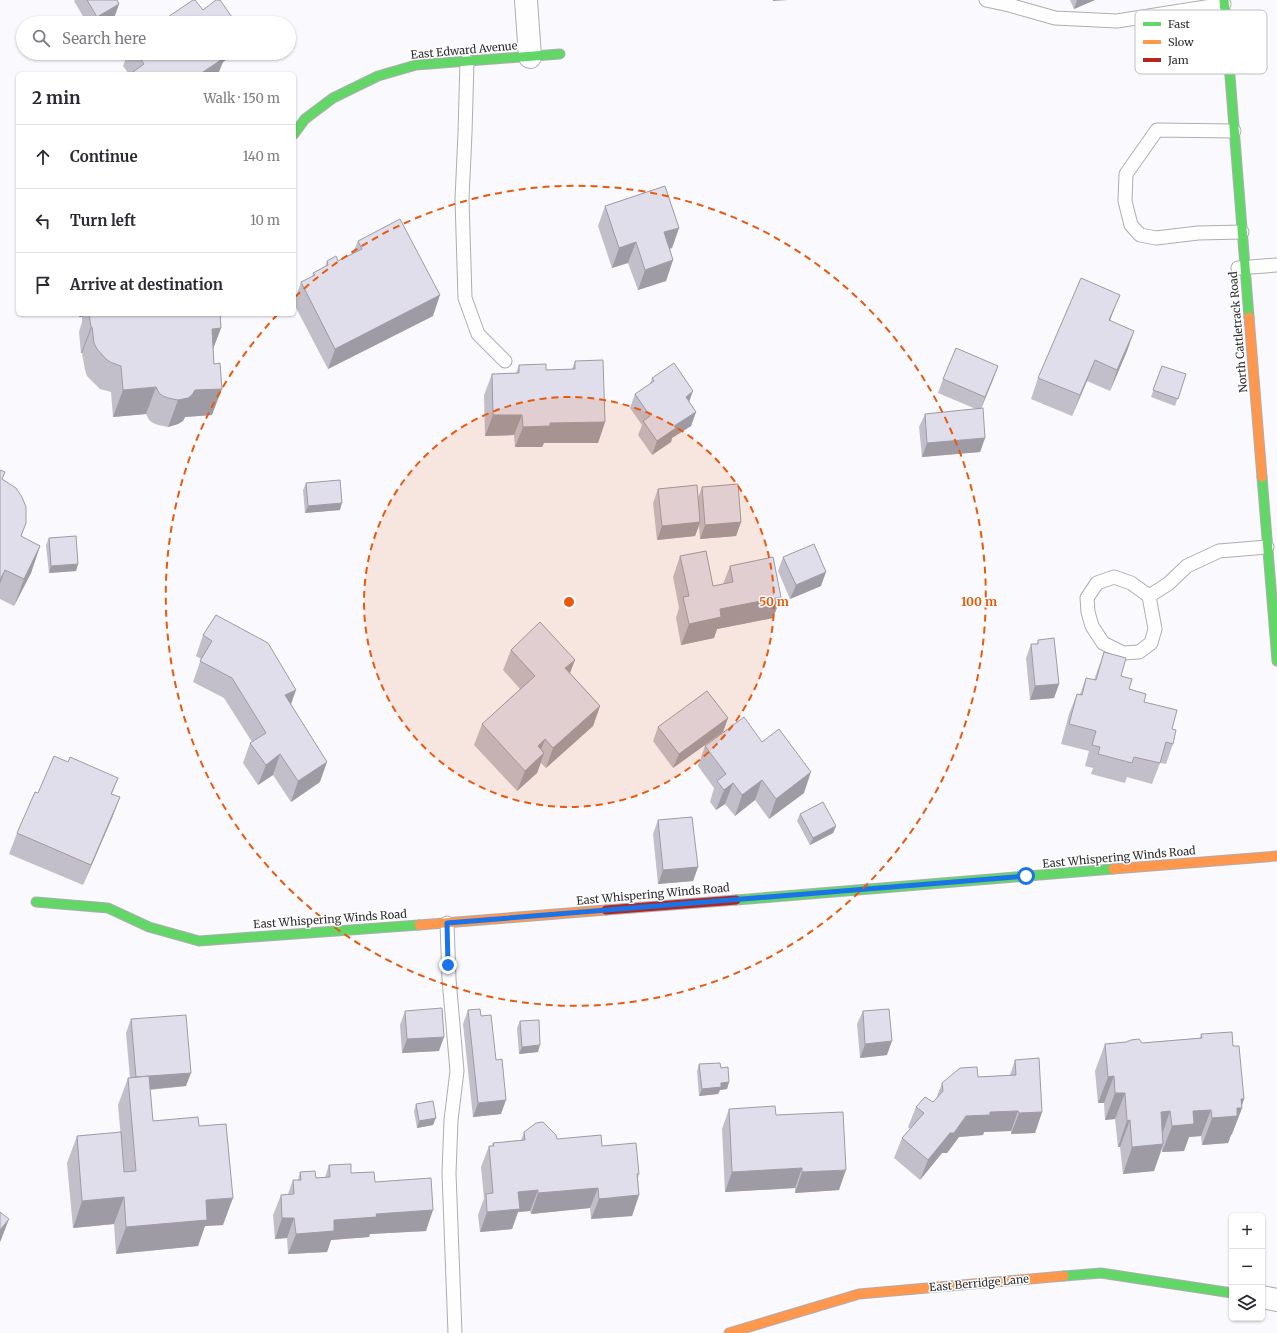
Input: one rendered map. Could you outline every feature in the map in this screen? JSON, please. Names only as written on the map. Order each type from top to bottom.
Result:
[{"type":"street","points":[[526,0],[530,57]]},
{"type":"street","name":"East Edward Avenue","points":[[296,131],[305,120],[333,98],[378,76],[416,65],[560,54]]},
{"type":"street","name":"North Cattletrack Road","points":[[1230,74],[1242,232],[1242,267],[1277,661]]},
{"type":"street","name":"East Whispering Winds Road","points":[[36,902],[108,908],[149,927],[199,941],[447,923],[1277,856]]},
{"type":"street","name":"East Berridge Lane","points":[[730,1333],[859,1294],[1059,1276],[1101,1273],[1229,1293]]},
{"type":"street","points":[[1265,1298],[1277,1300]]},
{"type":"lane","points":[[986,0],[1009,4],[1055,18],[1117,21],[1135,18]]},
{"type":"lane","points":[[1179,10],[1224,2]]},
{"type":"lane","points":[[467,62],[462,199],[465,298],[478,334],[505,361]]},
{"type":"lane","points":[[1234,131],[1157,130],[1126,174],[1126,201],[1131,225],[1140,235],[1156,238],[1198,233],[1242,232]]},
{"type":"lane","points":[[1242,267],[1277,265]]},
{"type":"lane","points":[[1149,596],[1168,584],[1187,566],[1219,551],[1266,547]]},
{"type":"lane","points":[[1114,577],[1131,583],[1149,596],[1155,629],[1151,644],[1139,652],[1123,653],[1103,643],[1092,626],[1088,612],[1087,598],[1097,582],[1114,577]]},
{"type":"lane","points":[[447,923],[449,979],[457,1071],[451,1120],[450,1173],[455,1333]]},
{"type":"building","points":[[87,0],[117,0],[119,4],[96,16]]},
{"type":"building","points":[[193,0],[195,0],[203,10],[216,0],[220,0],[231,16],[169,16]]},
{"type":"building","points":[[141,60],[221,60],[203,72],[133,72],[144,64]]},
{"type":"building","points":[[665,186],[679,228],[664,232],[673,260],[645,270],[636,242],[619,248],[605,206]]},
{"type":"building","points":[[400,219],[440,295],[335,349],[301,282],[315,275],[313,273],[328,265],[327,261],[336,256],[338,261],[362,249],[358,241]]},
{"type":"building","points":[[1081,278],[1120,295],[1109,320],[1134,331],[1117,370],[1095,360],[1080,395],[1038,378]]},
{"type":"building","points":[[89,316],[220,316],[221,328],[212,329],[214,364],[220,363],[222,389],[195,390],[188,398],[178,400],[163,396],[159,393],[156,387],[123,390],[121,366],[110,362],[97,349],[94,343]]},
{"type":"building","points":[[956,348],[998,366],[985,397],[943,379]]},
{"type":"building","points":[[603,360],[605,422],[550,423],[550,426],[523,427],[522,415],[493,415],[492,374],[519,373],[519,365],[546,364],[546,370],[575,369],[575,361]]},
{"type":"building","points":[[674,363],[693,391],[686,397],[696,412],[674,426],[676,428],[657,441],[643,421],[650,416],[635,394],[654,381],[652,378]]},
{"type":"building","points":[[1162,366],[1186,374],[1178,399],[1153,390]]},
{"type":"building","points":[[983,408],[985,438],[927,443],[925,414]]},
{"type":"building","points":[[0,470],[5,472],[2,479],[16,488],[26,507],[26,523],[21,536],[40,546],[24,579],[5,570],[0,580]]},
{"type":"building","points":[[340,480],[342,503],[308,506],[306,483]]},
{"type":"building","points":[[738,484],[741,522],[705,525],[702,487]]},
{"type":"building","points":[[697,485],[700,522],[662,526],[658,489]]},
{"type":"building","points":[[76,536],[78,564],[51,566],[49,538]]},
{"type":"building","points":[[814,544],[826,572],[796,585],[783,557]]},
{"type":"building","points":[[706,551],[713,586],[733,582],[730,566],[773,557],[781,597],[720,609],[721,617],[689,624],[683,597],[689,596],[680,556]]},
{"type":"building","points":[[216,615],[268,643],[296,690],[285,695],[327,762],[298,781],[280,754],[266,765],[250,743],[266,733],[232,678],[200,661],[212,641],[203,635]]},
{"type":"building","points":[[540,622],[575,660],[565,668],[600,706],[553,748],[545,739],[538,746],[544,753],[525,771],[482,724],[535,676],[511,650]]},
{"type":"building","points":[[1054,638],[1059,684],[1035,686],[1031,644],[1038,644],[1038,640]]},
{"type":"building","points":[[1104,652],[1126,658],[1121,676],[1132,679],[1129,689],[1146,694],[1144,702],[1177,710],[1172,729],[1176,730],[1173,744],[1166,742],[1160,763],[1134,757],[1132,763],[1098,754],[1100,747],[1092,745],[1096,731],[1069,724],[1077,694],[1082,695],[1086,678],[1096,680]]},
{"type":"building","points":[[707,691],[728,718],[679,754],[658,727]]},
{"type":"building","points":[[744,717],[762,742],[779,729],[811,772],[776,799],[762,780],[742,795],[733,783],[724,790],[717,781],[726,774],[705,746]]},
{"type":"building","points":[[54,756],[68,762],[70,757],[118,778],[111,794],[120,797],[91,865],[17,833],[35,792],[38,793]]},
{"type":"building","points":[[823,802],[836,826],[813,838],[800,814]]},
{"type":"building","points":[[692,817],[698,867],[663,870],[658,820]]},
{"type":"building","points":[[442,1008],[444,1037],[407,1039],[405,1011]]},
{"type":"building","points":[[480,1009],[481,1016],[491,1015],[496,1060],[502,1059],[506,1100],[478,1103],[468,1010]]},
{"type":"building","points":[[889,1009],[892,1041],[865,1044],[863,1011]]},
{"type":"building","points":[[186,1015],[191,1073],[136,1077],[131,1019]]},
{"type":"building","points":[[539,1020],[540,1045],[522,1047],[520,1021]]},
{"type":"building","points":[[1232,1032],[1233,1046],[1239,1046],[1244,1099],[1241,1099],[1242,1108],[1237,1108],[1237,1116],[1212,1118],[1211,1110],[1193,1111],[1194,1124],[1172,1126],[1170,1111],[1161,1112],[1163,1144],[1132,1147],[1130,1120],[1127,1121],[1125,1093],[1115,1093],[1114,1076],[1108,1077],[1105,1044],[1139,1039],[1142,1043],[1202,1038],[1201,1034]]},
{"type":"building","points":[[1039,1058],[1042,1112],[990,1112],[990,1115],[966,1116],[954,1133],[950,1133],[928,1160],[902,1138],[924,1113],[916,1107],[925,1097],[933,1102],[943,1091],[942,1083],[960,1068],[977,1067],[978,1077],[1016,1075],[1015,1060]]},
{"type":"building","points":[[720,1063],[721,1068],[728,1067],[729,1082],[721,1083],[721,1087],[702,1089],[699,1064]]},
{"type":"building","points":[[149,1076],[153,1121],[198,1117],[199,1126],[226,1124],[233,1198],[206,1200],[207,1220],[126,1227],[124,1197],[82,1201],[77,1136],[121,1132],[124,1172],[136,1171],[128,1078]]},
{"type":"building","points":[[433,1101],[436,1118],[419,1121],[416,1104]]},
{"type":"building","points":[[775,1106],[776,1115],[843,1112],[846,1170],[802,1172],[802,1168],[732,1172],[729,1109]]},
{"type":"building","points":[[543,1122],[556,1135],[557,1139],[601,1135],[602,1146],[636,1143],[639,1174],[637,1174],[639,1195],[599,1199],[598,1188],[538,1193],[538,1190],[518,1192],[520,1209],[487,1212],[486,1194],[493,1193],[489,1146],[494,1146],[493,1143],[525,1140],[524,1132],[536,1123]]},
{"type":"building","points":[[351,1164],[351,1173],[374,1172],[375,1182],[431,1178],[433,1210],[376,1214],[377,1217],[334,1220],[334,1231],[296,1234],[294,1218],[282,1218],[281,1195],[294,1194],[293,1180],[301,1180],[300,1172],[315,1171],[316,1178],[330,1177],[329,1165]]},
{"type":"building","points":[[0,1212],[9,1219],[0,1230]]},
{"type":"traffic: fast","points":[[1224,0],[1225,10]]},
{"type":"traffic: fast","points":[[296,131],[305,119],[333,98],[378,76],[416,65],[560,54]]},
{"type":"traffic: fast","points":[[1230,74],[1249,317]]},
{"type":"traffic: fast","points":[[1262,477],[1277,661]]},
{"type":"traffic: fast","points":[[736,900],[1113,869]]},
{"type":"traffic: fast","points":[[36,902],[108,908],[149,927],[199,941],[419,925]]},
{"type":"traffic: fast","points":[[1064,1276],[1101,1273],[1229,1293]]},
{"type":"traffic: slow","points":[[1249,317],[1262,477]]},
{"type":"traffic: slow","points":[[1113,869],[1277,856]]},
{"type":"traffic: slow","points":[[419,925],[606,910]]},
{"type":"traffic: slow","points":[[729,1333],[859,1294],[1064,1276]]},
{"type":"traffic: jam","points":[[606,910],[736,900]]},
{"type":"route","points":[[448,965],[447,923],[1026,876]]}]
